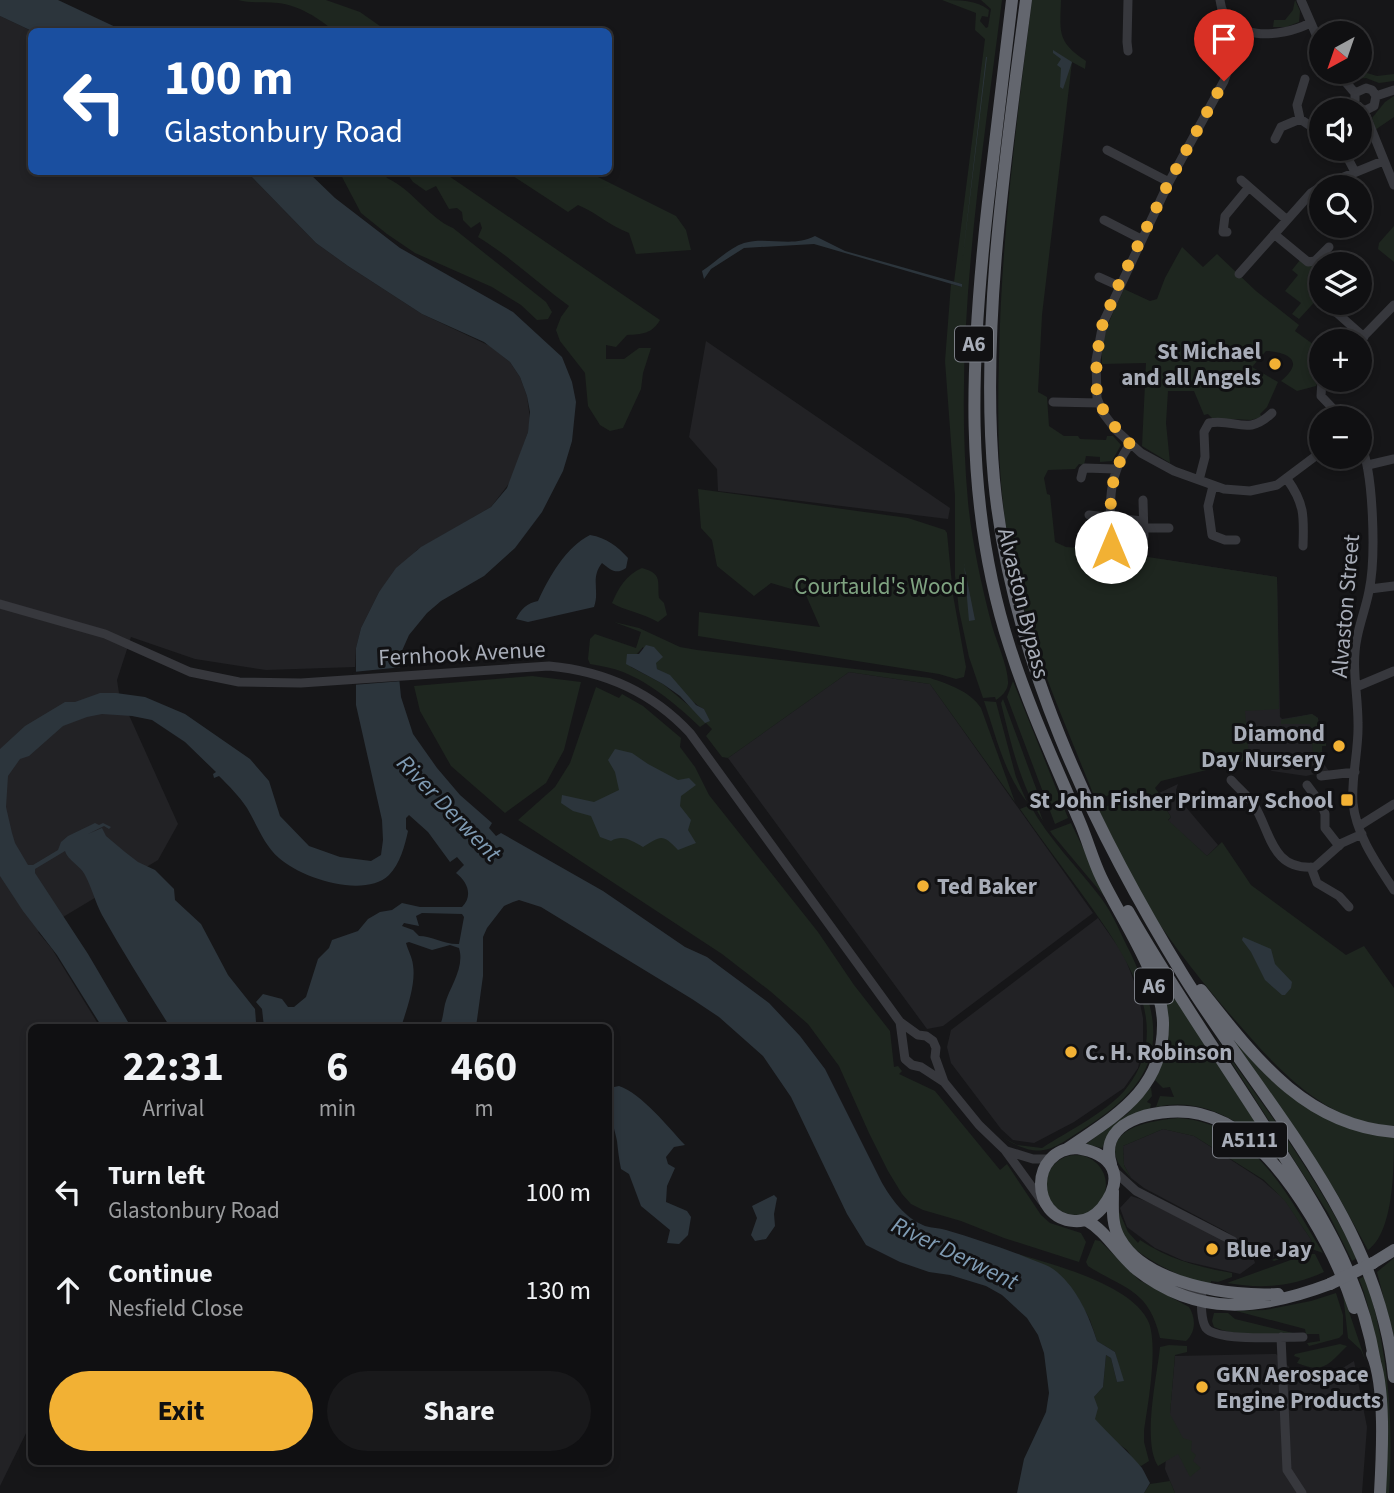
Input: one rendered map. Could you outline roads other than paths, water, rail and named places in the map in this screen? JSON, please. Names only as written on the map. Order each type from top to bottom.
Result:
[{"type":"highway","name":"Alvaston Bypass","points":[[1012,0],[976,316],[973,403],[976,477],[988,564],[1009,645],[1039,727],[1088,841],[1100,876],[1150,976],[1160,1007],[1162,1034],[1157,1060],[1138,1094],[1118,1114],[1067,1149]]},
{"type":"highway","name":"Alvaston Bypass","points":[[1026,0],[1004,183],[993,318],[991,405],[998,507],[1015,599],[1040,681],[1105,838],[1163,943]]},
{"type":"highway","points":[[1088,841],[1181,999],[1295,1172],[1330,1231],[1356,1287],[1375,1362]]},
{"type":"highway","points":[[1163,943],[1341,1211],[1362,1254],[1379,1300],[1389,1340],[1394,1377]]},
{"type":"highway","name":"A6","points":[[1163,943],[1249,1050],[1284,1085],[1336,1117],[1363,1127],[1394,1132]]},
{"type":"highway","name":"A5111","points":[[1112,1167],[1109,1146],[1119,1129],[1133,1120],[1158,1112],[1180,1111],[1210,1116],[1228,1124],[1268,1158],[1312,1219],[1339,1269],[1375,1362],[1380,1407],[1380,1493]]},
{"type":"highway","points":[[1113,1190],[1098,1212],[1086,1220],[1065,1220],[1048,1207],[1041,1178],[1042,1171],[1050,1159],[1067,1149],[1091,1150],[1102,1156],[1112,1167],[1113,1190],[1113,1216],[1120,1240],[1135,1256],[1156,1270],[1190,1284],[1226,1293],[1252,1295],[1308,1291]]},
{"type":"highway","points":[[1086,1220],[1098,1228],[1125,1259],[1166,1288],[1202,1301],[1231,1305],[1254,1305],[1291,1298],[1330,1284],[1373,1263],[1393,1249]]},
{"type":"street","points":[[1128,0],[1128,51]]},
{"type":"street","points":[[1220,0],[1226,17],[1242,30],[1254,34],[1289,33],[1309,23]]},
{"type":"street","points":[[1301,0],[1309,21]]},
{"type":"street","points":[[1242,30],[1224,81],[1169,182],[1107,312],[1100,331],[1095,382],[1099,403],[1108,419],[1130,444],[1152,460],[1213,486],[1231,491],[1250,491],[1273,486],[1309,462]]},
{"type":"street","points":[[1304,79],[1297,104],[1300,119],[1309,125]]},
{"type":"street","points":[[1347,84],[1355,93],[1355,98]]},
{"type":"street","points":[[1355,93],[1360,89],[1372,90],[1376,96],[1372,107]]},
{"type":"street","points":[[1376,96],[1394,90]]},
{"type":"street","points":[[1275,139],[1281,127],[1300,119]]},
{"type":"street","points":[[1372,132],[1393,180]]},
{"type":"street","points":[[1107,150],[1169,182]]},
{"type":"street","points":[[1349,161],[1355,172]]},
{"type":"street","points":[[1239,274],[1315,190],[1383,161]]},
{"type":"street","points":[[1241,180],[1287,220]]},
{"type":"street","points":[[1227,232],[1223,232],[1226,216],[1249,187]]},
{"type":"street","points":[[1104,220],[1112,228],[1141,239]]},
{"type":"street","points":[[1274,234],[1308,262],[1315,261],[1329,247]]},
{"type":"street","points":[[1100,277],[1118,286]]},
{"type":"street","points":[[1371,329],[1394,305]]},
{"type":"street","points":[[1342,315],[1354,329]]},
{"type":"street","points":[[1053,402],[1099,403]]},
{"type":"street","points":[[1199,480],[1204,463],[1205,420],[1250,426],[1259,424],[1272,413]]},
{"type":"street","points":[[1111,547],[1106,517],[1115,469],[1130,444]]},
{"type":"street","points":[[1372,464],[1394,460]]},
{"type":"street","points":[[1081,478],[1085,468],[1115,469]]},
{"type":"street","name":"Alvaston Street","points":[[1368,469],[1372,561],[1370,589],[1354,656],[1358,724],[1353,804],[1360,830],[1394,890]]},
{"type":"street","points":[[1287,479],[1300,500],[1304,514],[1303,546]]},
{"type":"street","points":[[1213,486],[1208,506],[1212,535],[1225,540],[1236,540]]},
{"type":"street","points":[[1141,553],[1143,500]]},
{"type":"street","points":[[1088,515],[1170,528]]},
{"type":"street","points":[[1370,589],[1394,586]]},
{"type":"street","name":"Fernhook Avenue","points":[[0,604],[105,634],[177,667],[219,679],[273,684],[524,666],[562,667],[618,681],[653,701],[690,733],[900,1022],[918,1035],[933,1041],[936,1048],[935,1058],[944,1082]]},
{"type":"street","points":[[1356,687],[1394,671]]},
{"type":"street","points":[[1321,776],[1355,772]]},
{"type":"street","points":[[1231,780],[1245,789],[1266,834],[1279,854],[1290,863],[1311,867],[1324,861],[1339,846],[1394,804]]},
{"type":"street","points":[[1307,785],[1325,814],[1325,828],[1339,846]]},
{"type":"street","points":[[1306,805],[1317,798]]},
{"type":"street","points":[[1311,867],[1317,883],[1339,896],[1349,907]]},
{"type":"street","name":"Fernhook Avenue","points":[[900,1022],[905,1059],[944,1082],[979,1125],[1005,1150],[1048,1207]]},
{"type":"street","points":[[904,1044],[918,1035]]},
{"type":"street","points":[[921,1067],[928,1065],[935,1058]]},
{"type":"street","name":"Fernhook Avenue","points":[[1005,1150],[1033,1159],[1050,1159]]},
{"type":"street","points":[[1112,1167],[1136,1191],[1233,1241]]},
{"type":"street","points":[[1113,1190],[1136,1191]]},
{"type":"street","points":[[1156,1270],[1166,1280],[1202,1296],[1203,1322],[1211,1332],[1225,1336],[1303,1337]]},
{"type":"street","points":[[1281,1337],[1287,1470],[1302,1493]]},
{"type":"water","points":[[0,0],[58,0],[118,28],[28,29],[0,16]]},
{"type":"water","points":[[1053,50],[1072,62],[1063,89],[1060,87],[1061,68],[1057,65],[1061,59]]},
{"type":"water","points":[[986,57],[987,57],[962,264]]},
{"type":"water","name":"River Derwent","points":[[250,175],[311,175],[335,198],[400,248],[513,312],[562,357],[572,382],[576,402],[572,441],[563,471],[542,512],[515,548],[484,576],[441,601],[409,635],[401,653],[399,677],[401,697],[413,734],[460,795],[492,823],[489,828],[496,836],[501,833],[603,891],[685,947],[707,957],[769,1003],[800,1036],[825,1069],[881,1181],[905,1213],[925,1226],[975,1239],[1041,1263],[1064,1279],[1082,1304],[1097,1341],[1115,1352],[1124,1381],[1117,1382],[1111,1358],[1106,1355],[1103,1387],[1094,1397],[1098,1408],[1095,1419],[1142,1468],[1150,1483],[1144,1493],[1017,1493],[1024,1459],[1046,1412],[1049,1393],[1044,1353],[1038,1335],[1027,1318],[1002,1295],[986,1286],[929,1272],[900,1262],[866,1245],[847,1214],[791,1097],[763,1056],[719,1017],[541,907],[519,900],[513,902],[504,906],[487,928],[483,937],[483,976],[476,1024],[440,1024],[447,997],[459,970],[459,948],[450,945],[432,950],[409,942],[406,943],[414,972],[402,1024],[264,1024],[262,1009],[256,1002],[263,994],[282,999],[288,1007],[294,1007],[306,997],[318,959],[329,948],[332,940],[358,931],[368,919],[402,903],[420,907],[462,907],[465,903],[468,889],[456,873],[464,865],[457,857],[450,862],[428,832],[409,815],[406,818],[408,831],[404,848],[389,875],[378,882],[364,885],[333,883],[302,872],[279,858],[265,841],[241,800],[219,776],[214,778],[213,774],[216,772],[185,742],[152,720],[102,714],[87,717],[63,726],[29,756],[20,759],[8,776],[6,807],[15,843],[28,865],[33,865],[58,850],[61,842],[68,836],[95,823],[111,827],[109,829],[104,826],[88,834],[102,828],[106,836],[138,862],[155,870],[174,889],[175,900],[201,924],[228,975],[255,1009],[254,1024],[168,1024],[102,915],[85,875],[65,851],[35,869],[35,873],[129,1024],[100,1024],[57,955],[0,876],[0,749],[25,726],[65,702],[75,702],[100,693],[145,697],[185,714],[250,759],[269,781],[280,816],[309,846],[340,857],[371,861],[381,855],[382,820],[356,705],[356,648],[361,628],[379,592],[396,568],[421,547],[491,507],[507,488],[528,432],[530,412],[520,377],[510,362],[484,342],[422,314],[316,243]],"holes":[[[422,913],[462,914],[464,917],[459,944],[419,936],[413,930],[402,926],[404,923],[419,926],[416,916]]]},
{"type":"water","points":[[815,236],[845,251],[962,284],[962,287],[814,244],[744,248],[711,269],[704,279],[702,271],[738,245],[753,241],[797,241]]},
{"type":"water","points":[[590,535],[611,543],[628,558],[626,568],[619,571],[611,570],[602,563],[596,579],[594,607],[528,622],[516,619],[525,607],[538,601],[553,573],[573,547]]},
{"type":"water","points":[[964,567],[975,620],[969,621]]},
{"type":"water","points":[[646,645],[654,647],[663,657],[656,663],[657,669],[670,675],[696,705],[704,709],[710,721],[705,723],[680,696],[626,664],[627,654],[639,654]]},
{"type":"water","points":[[615,749],[632,753],[678,780],[689,778],[696,785],[681,796],[680,806],[691,820],[688,830],[696,843],[678,850],[661,838],[643,847],[623,838],[611,841],[600,837],[591,816],[573,811],[561,803],[562,795],[594,802],[619,790],[615,772],[608,760]]},
{"type":"water","points":[[1243,937],[1271,949],[1275,964],[1292,982],[1285,995],[1265,980],[1242,940]]},
{"type":"water","points":[[614,1087],[628,1090],[646,1103],[685,1145],[674,1147],[666,1157],[668,1164],[675,1168],[667,1186],[666,1202],[687,1211],[691,1217],[688,1235],[679,1244],[667,1243],[670,1230],[641,1206],[629,1174],[621,1169],[612,1120]]},
{"type":"water","points":[[774,1195],[777,1198],[775,1226],[766,1239],[755,1241],[751,1235],[757,1218],[752,1206]]},
{"type":"place","name":"St Michael and all Angels","points":[[1275,364]]},
{"type":"place","name":"Diamond Day Nursery","points":[[1339,746]]},
{"type":"place","name":"St John Fisher Primary School","points":[[1347,800]]},
{"type":"place","name":"Ted Baker","points":[[923,886]]},
{"type":"place","name":"C. H. Robinson","points":[[1071,1052]]},
{"type":"place","name":"Blue Jay","points":[[1212,1249]]},
{"type":"place","name":"GKN Aerospace Engine Products","points":[[1202,1387]]},
{"type":"park label","name":"Courtauld's Wood","points":[[880,586]]}]
